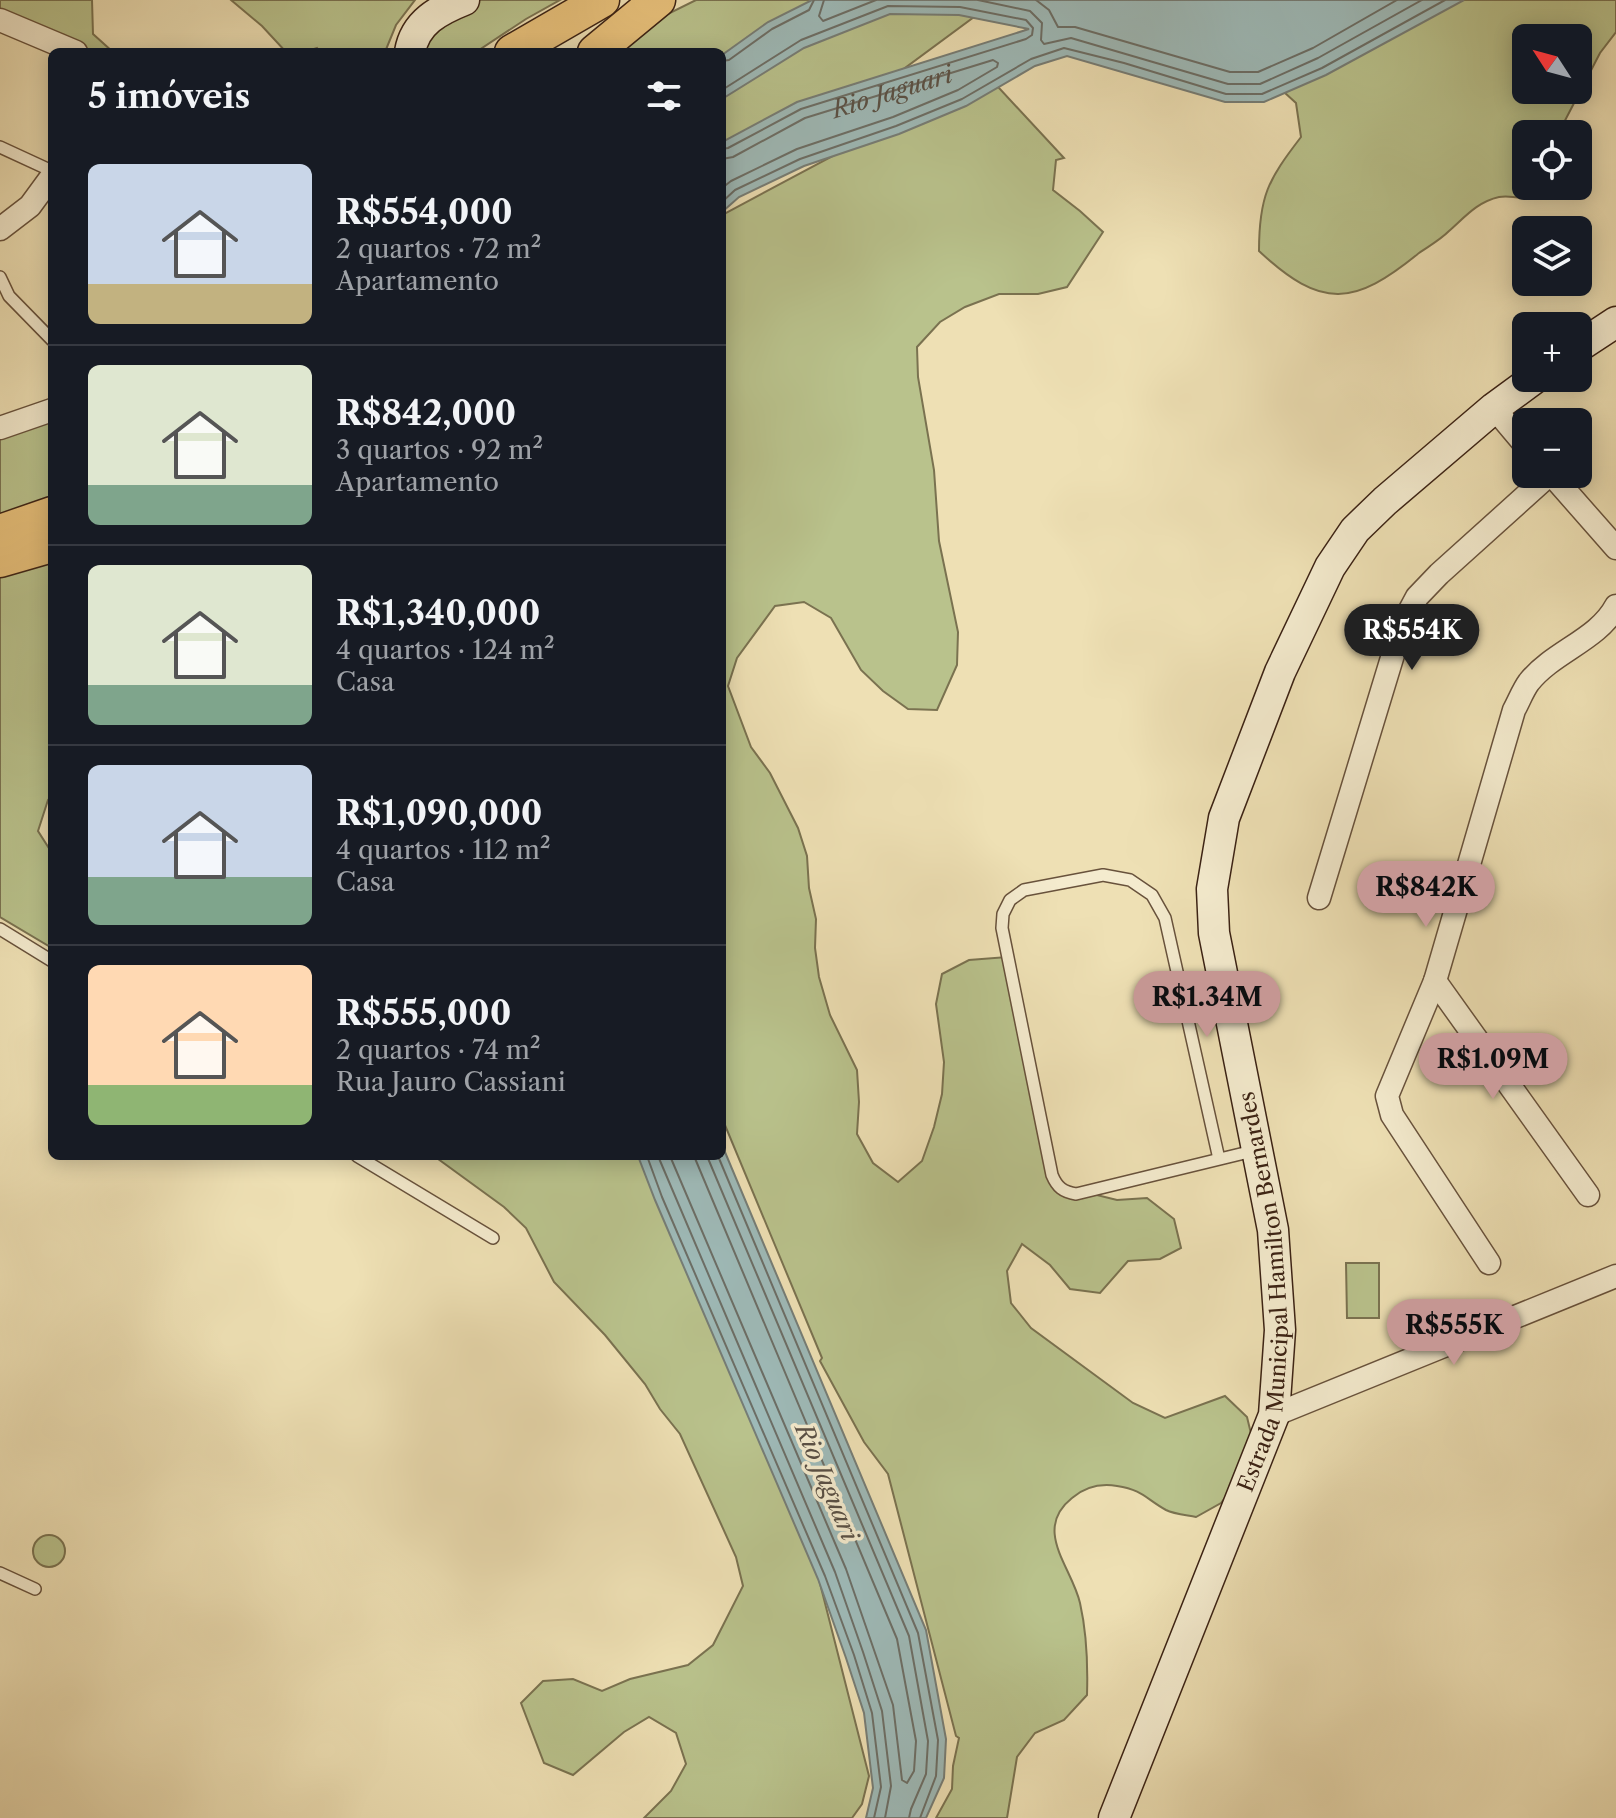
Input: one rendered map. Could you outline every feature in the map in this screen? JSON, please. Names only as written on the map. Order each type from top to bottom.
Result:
[{"type":"main road","points":[[519,48],[602,0]]},
{"type":"main road","points":[[600,48],[658,0]]},
{"type":"main road","points":[[0,532],[48,515]]},
{"type":"main road","points":[[0,560],[48,546]]},
{"type":"street","points":[[412,48],[419,28],[432,16],[464,0]]},
{"type":"street","points":[[0,20],[66,48]]},
{"type":"street","points":[[0,229],[30,206],[48,180]]},
{"type":"street","points":[[1592,338],[1616,322]]},
{"type":"street","name":"Estrada Municipal Hamilton Bernardes","points":[[1114,1818],[1274,1415],[1280,1330],[1273,1230],[1214,933],[1212,889],[1224,818],[1280,672],[1330,567],[1355,530],[1385,501],[1516,392]]},
{"type":"street","points":[[1494,408],[1512,429]]},
{"type":"street","points":[[0,428],[48,411]]},
{"type":"street","points":[[1319,898],[1402,625],[1417,597],[1439,574],[1534,488]]},
{"type":"street","points":[[1562,488],[1616,548]]},
{"type":"street","points":[[1489,1263],[1392,1115],[1387,1096],[1435,981],[1514,710],[1529,682],[1555,657],[1608,621],[1616,606]]},
{"type":"street","points":[[1435,981],[1588,1195]]},
{"type":"street","points":[[1274,1415],[1616,1276]]},
{"type":"lane","points":[[0,147],[48,172]]},
{"type":"lane","points":[[0,277],[9,296],[48,336]]},
{"type":"lane","points":[[1219,1159],[1165,918],[1152,895],[1130,880],[1103,875],[1024,890],[1010,900],[1003,914],[1002,928],[1056,1185],[1076,1194],[1257,1150]]},
{"type":"lane","points":[[0,929],[48,959]]},
{"type":"lane","points":[[364,1160],[493,1238]]},
{"type":"lane","points":[[0,1573],[35,1589]]},
{"type":"green space","points":[[0,0],[92,0],[93,34],[109,48],[80,48],[0,13]]},
{"type":"green space","points":[[231,0],[415,0],[396,25],[387,48],[282,48]]},
{"type":"green space","points":[[471,0],[560,0],[482,48],[423,48],[433,15]]},
{"type":"green space","points":[[696,0],[997,0],[871,93],[726,143],[726,48],[599,48]]},
{"type":"green space","points":[[1461,0],[1616,0],[1616,32],[1592,68],[1592,24],[1512,24],[1512,104],[1574,104],[1565,120],[1512,120],[1512,196],[1484,202],[1396,271],[1356,291],[1338,294],[1320,292],[1301,284],[1259,251],[1261,216],[1268,190],[1273,177],[1301,137],[1296,103],[1273,82]]},
{"type":"green space","points":[[994,73],[999,88],[1064,158],[1056,160],[1053,190],[1103,232],[1067,287],[1038,294],[999,294],[965,307],[940,322],[917,347],[918,377],[934,470],[939,541],[958,632],[957,665],[937,710],[908,709],[861,670],[831,618],[804,602],[775,606],[737,658],[728,686],[751,747],[770,773],[798,828],[807,856],[809,888],[816,919],[815,948],[819,977],[830,1015],[857,1070],[857,1134],[873,1163],[898,1182],[922,1161],[942,1094],[944,1062],[936,1004],[942,974],[969,960],[1007,957],[1060,1186],[1117,1200],[1147,1198],[1174,1219],[1181,1248],[1160,1259],[1128,1261],[1100,1293],[1070,1289],[1050,1265],[1022,1244],[1007,1271],[1011,1303],[1031,1328],[1133,1403],[1165,1418],[1225,1396],[1247,1417],[1254,1446],[1240,1478],[1221,1503],[1196,1517],[1169,1511],[1139,1492],[1110,1485],[1082,1491],[1061,1510],[1055,1523],[1055,1536],[1080,1603],[1086,1649],[1087,1695],[1064,1720],[1035,1733],[1017,1757],[1007,1818],[936,1818],[952,1789],[959,1738],[888,1474],[864,1442],[820,1361],[822,1358],[726,1128],[726,213],[979,78]]},
{"type":"green space","points":[[48,411],[48,508],[0,525],[0,432]]},
{"type":"green space","points":[[48,546],[48,800],[38,831],[48,847],[48,946],[0,917],[0,565]]},
{"type":"green space","points":[[439,1160],[656,1160],[785,1446],[869,1776],[862,1804],[852,1818],[644,1818],[671,1791],[686,1764],[676,1733],[649,1717],[624,1732],[573,1775],[544,1763],[521,1703],[543,1681],[573,1679],[602,1691],[630,1679],[688,1665],[713,1645],[743,1586],[736,1557],[680,1434],[605,1335],[554,1282],[526,1228],[504,1207]]},
{"type":"green space","points":[[1346,1263],[1379,1263],[1379,1318],[1347,1318]]},
{"type":"green space","points":[[49,1535],[60,1540],[65,1551],[60,1562],[49,1567],[38,1562],[33,1551],[38,1540]]},
{"type":"water","name":"Rio Jaguari","points":[[812,0],[1464,0],[1326,75],[1264,102],[1225,102],[1067,56],[1035,66],[966,106],[899,134],[804,166],[739,197],[726,208],[726,140],[797,102],[1029,29],[959,15],[890,14],[804,48],[726,97],[726,52],[768,22]]},
{"type":"water","name":"Rio Jaguari","points":[[726,1155],[926,1630],[946,1739],[944,1778],[926,1818],[866,1818],[873,1788],[864,1713],[846,1658],[818,1579],[640,1160],[726,1160]]}]
